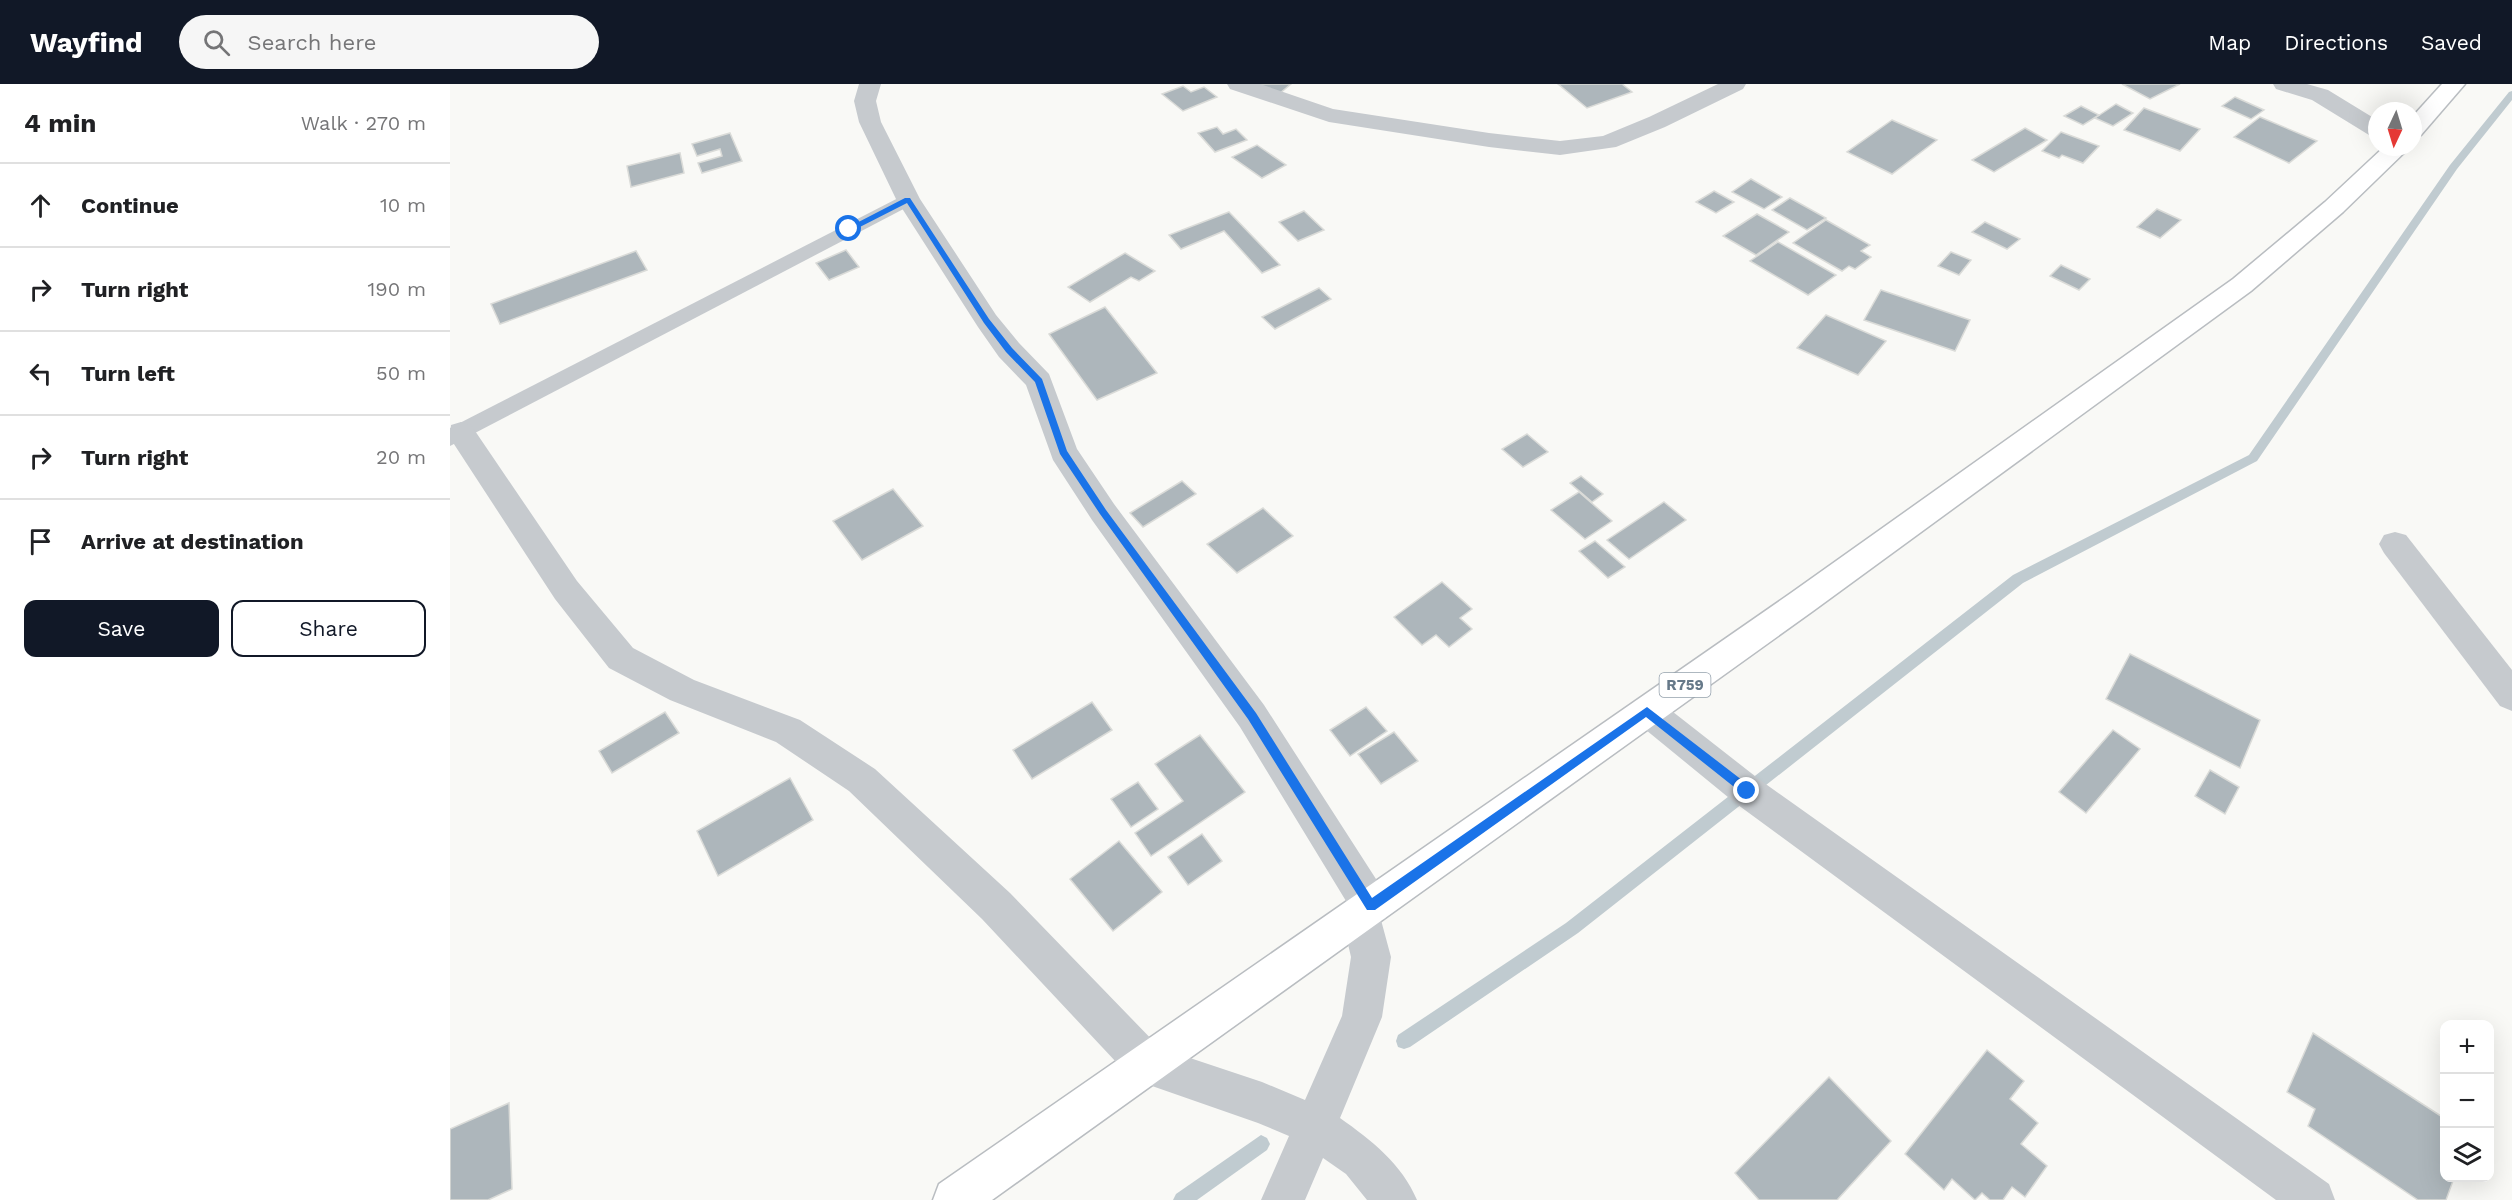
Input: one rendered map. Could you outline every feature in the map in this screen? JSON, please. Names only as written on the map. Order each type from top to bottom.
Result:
[{"type":"main road","points":[[2422,120],[2454,84]]},
{"type":"main road","name":"R759","points":[[955,1200],[1647,711],[2242,285],[2334,207],[2388,156]]},
{"type":"street","points":[[870,84],[864,101],[870,122],[908,199],[987,321],[1009,350],[1039,381],[1063,452],[1103,512],[1252,716],[1365,910],[1371,957],[1362,1017],[1283,1200]]},
{"type":"street","points":[[1238,84],[1329,115],[1489,140],[1560,147],[1608,142],[1657,122],[1736,84]]},
{"type":"street","points":[[2284,84],[2320,95],[2368,124]]},
{"type":"street","points":[[455,435],[566,590],[621,658],[682,690],[788,731],[862,780],[996,906],[1147,1064],[1262,1103],[1315,1126],[1361,1159],[1395,1200]]},
{"type":"street","points":[[2396,544],[2512,696]]},
{"type":"street","points":[[1647,711],[1747,791],[2313,1200]]},
{"type":"lane","points":[[455,435],[908,199]]},
{"type":"building","points":[[1248,84],[1291,84],[1279,94]]},
{"type":"building","points":[[1558,84],[1622,84],[1632,92],[1587,108]]},
{"type":"building","points":[[2122,84],[2180,84],[2150,99]]},
{"type":"building","points":[[1183,86],[1191,92],[1204,87],[1217,97],[1183,111],[1162,94]]},
{"type":"building","points":[[2235,97],[2264,110],[2251,119],[2222,106]]},
{"type":"building","points":[[2116,104],[2133,113],[2113,126],[2095,118]]},
{"type":"building","points":[[2081,106],[2099,115],[2083,125],[2064,116]]},
{"type":"building","points":[[2144,108],[2200,129],[2180,151],[2124,130]]},
{"type":"building","points":[[2260,117],[2317,141],[2289,163],[2234,137]]},
{"type":"building","points":[[1892,120],[1937,140],[1892,174],[1847,152]]},
{"type":"building","points":[[1217,127],[1223,134],[1236,129],[1247,140],[1215,152],[1198,133]]},
{"type":"building","points":[[2025,128],[2047,140],[1994,172],[1972,160]]},
{"type":"building","points":[[2061,132],[2099,146],[2083,163],[2062,155],[2059,158],[2042,151]]},
{"type":"building","points":[[730,133],[742,161],[702,173],[698,163],[722,156],[720,149],[697,156],[692,144]]},
{"type":"building","points":[[1257,145],[1286,165],[1262,178],[1232,157]]},
{"type":"building","points":[[680,153],[684,173],[631,187],[627,166]]},
{"type":"building","points":[[1751,179],[1782,197],[1764,209],[1732,192]]},
{"type":"building","points":[[1714,191],[1734,202],[1716,213],[1696,202]]},
{"type":"building","points":[[1790,198],[1826,218],[1807,230],[1772,210]]},
{"type":"building","points":[[2157,209],[2181,220],[2160,238],[2137,227]]},
{"type":"building","points":[[1304,211],[1324,230],[1298,241],[1279,222]]},
{"type":"building","points":[[1229,212],[1280,265],[1262,273],[1224,231],[1181,249],[1169,235]]},
{"type":"building","points":[[1757,214],[1789,232],[1756,255],[1723,236]]},
{"type":"building","points":[[1826,220],[1870,245],[1861,251],[1871,257],[1855,269],[1849,266],[1842,271],[1793,243]]},
{"type":"building","points":[[1985,222],[2020,239],[2007,249],[1972,232]]},
{"type":"building","points":[[1778,242],[1836,275],[1808,295],[1750,261]]},
{"type":"building","points":[[846,250],[859,267],[829,280],[816,263]]},
{"type":"building","points":[[636,251],[647,270],[500,324],[491,304]]},
{"type":"building","points":[[1951,252],[1971,260],[1959,275],[1938,266]]},
{"type":"building","points":[[1125,253],[1155,271],[1139,281],[1131,277],[1090,302],[1068,287]]},
{"type":"building","points":[[2061,265],[2090,279],[2079,290],[2050,276]]},
{"type":"building","points":[[1319,288],[1331,299],[1275,329],[1262,317]]},
{"type":"building","points":[[1881,290],[1970,320],[1955,351],[1864,320]]},
{"type":"building","points":[[1105,307],[1157,373],[1097,400],[1049,334]]},
{"type":"building","points":[[1826,315],[1886,341],[1858,375],[1797,348]]},
{"type":"building","points":[[1527,434],[1548,452],[1523,467],[1502,449]]},
{"type":"building","points":[[1581,476],[1603,494],[1592,502],[1570,483]]},
{"type":"building","points":[[1182,481],[1196,494],[1143,527],[1130,513]]},
{"type":"building","points":[[893,489],[923,526],[862,560],[833,521]]},
{"type":"building","points":[[1579,492],[1612,521],[1585,539],[1551,510]]},
{"type":"building","points":[[1664,502],[1686,520],[1629,559],[1607,540]]},
{"type":"building","points":[[1263,508],[1293,536],[1237,573],[1207,544]]},
{"type":"building","points":[[1595,541],[1625,567],[1608,578],[1579,551]]},
{"type":"building","points":[[1442,582],[1472,609],[1460,618],[1472,629],[1449,647],[1436,635],[1422,645],[1394,617]]},
{"type":"building","points":[[2130,654],[2260,720],[2240,768],[2106,699]]},
{"type":"building","points":[[1092,702],[1112,730],[1032,779],[1013,750]]},
{"type":"building","points":[[1366,707],[1387,731],[1350,756],[1330,730]]},
{"type":"building","points":[[665,712],[679,733],[612,773],[599,751]]},
{"type":"building","points":[[2113,730],[2140,749],[2086,813],[2059,792]]},
{"type":"building","points":[[1394,732],[1418,761],[1381,784],[1358,754]]},
{"type":"building","points":[[1200,735],[1245,792],[1151,856],[1135,833],[1183,801],[1155,764]]},
{"type":"building","points":[[2210,770],[2239,787],[2225,814],[2195,796]]},
{"type":"building","points":[[790,778],[813,820],[718,876],[697,831]]},
{"type":"building","points":[[1138,782],[1158,809],[1131,827],[1111,799]]},
{"type":"building","points":[[1202,834],[1222,861],[1188,885],[1168,857]]},
{"type":"building","points":[[1119,841],[1162,892],[1113,931],[1070,879]]},
{"type":"building","points":[[2313,1033],[2440,1115],[2440,1182],[2453,1182],[2446,1200],[2418,1200],[2308,1126],[2315,1109],[2287,1092]]},
{"type":"building","points":[[1987,1050],[2024,1081],[2010,1099],[2038,1123],[2021,1144],[2047,1166],[2025,1197],[2012,1187],[2003,1200],[1990,1200],[1982,1193],[1975,1200],[1952,1179],[1944,1190],[1905,1154]]},
{"type":"building","points":[[1829,1077],[1891,1141],[1837,1200],[1759,1200],[1735,1173]]},
{"type":"building","points":[[509,1103],[512,1189],[488,1200],[450,1200],[450,1129]]},
{"type":"waterway","points":[[1404,1041],[1572,928],[2018,579],[2253,458],[2453,167],[2512,94]]},
{"type":"waterway","points":[[1182,1200],[1261,1144]]},
{"type":"route","points":[[849,229],[908,199],[987,321],[1009,350],[1039,381],[1063,452],[1103,512],[1252,716],[1371,906],[1647,711],[1747,791]]}]
